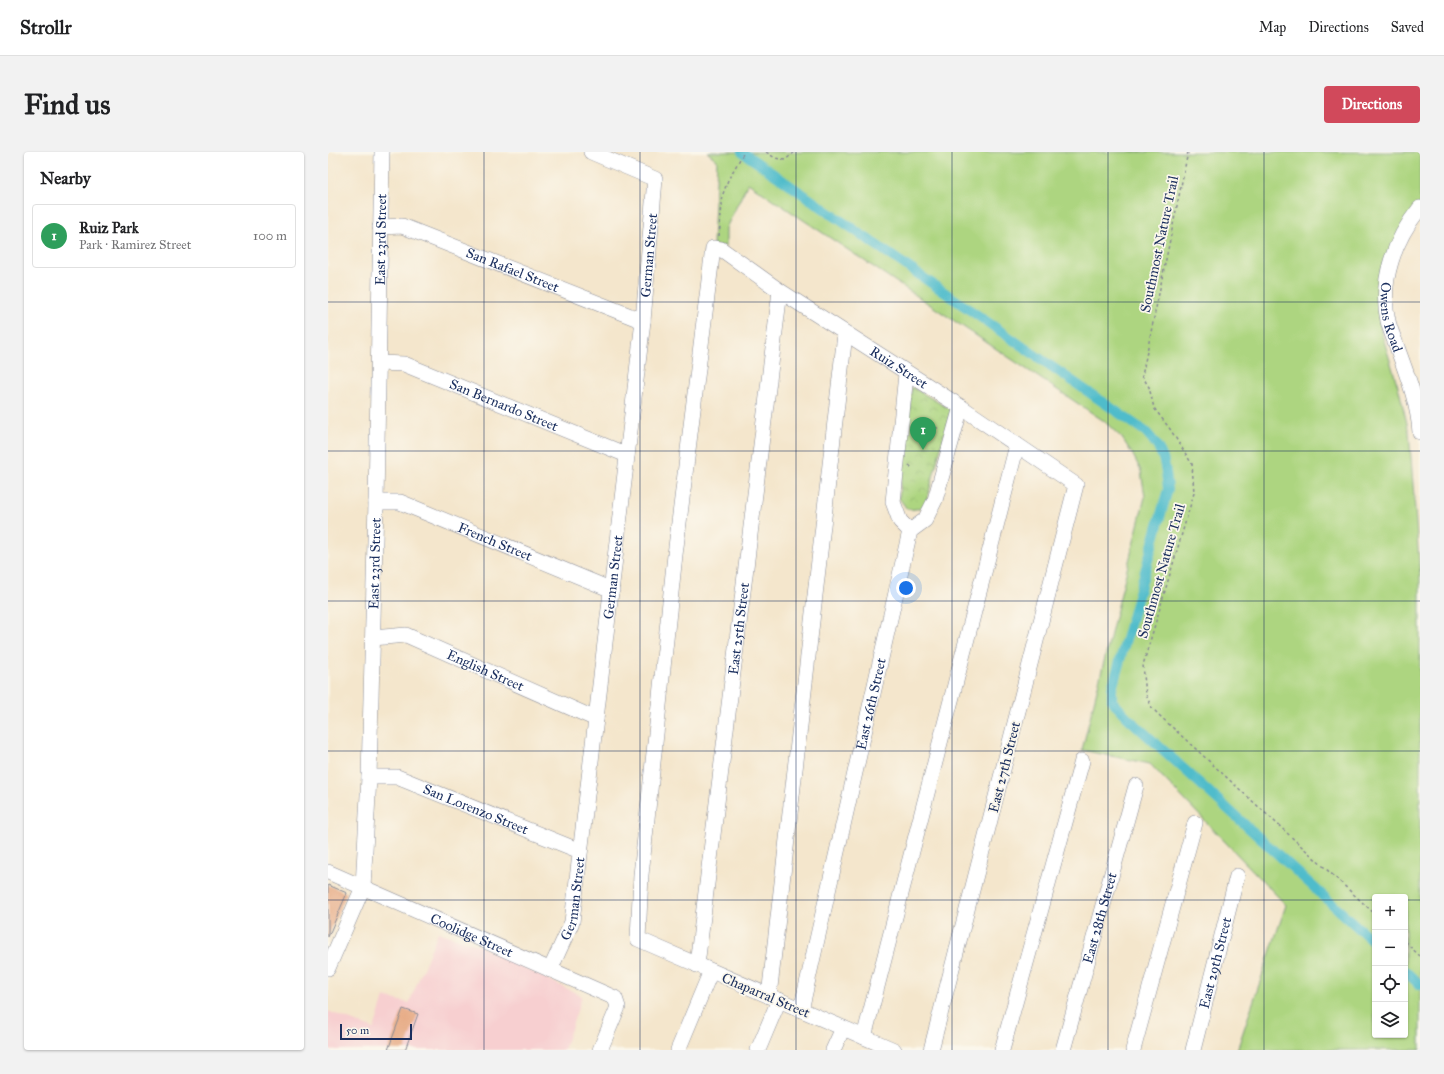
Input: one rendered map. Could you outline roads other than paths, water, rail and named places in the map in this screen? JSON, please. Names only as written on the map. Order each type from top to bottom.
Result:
[{"type":"street","name":"East 23rd Street","points":[[328,968],[363,887],[369,777],[373,638],[382,152]]},
{"type":"street","name":"German Street","points":[[550,970],[572,922],[643,321],[656,179],[592,152]]},
{"type":"street","name":"Owens Road","points":[[1420,208],[1402,234],[1394,250],[1385,295],[1388,321],[1415,398],[1420,432]]},
{"type":"street","name":"San Rafael Street","points":[[380,227],[402,226],[643,321]]},
{"type":"street","name":"Ruiz Street","points":[[638,939],[641,875],[675,555],[713,248],[721,249],[780,291],[906,374],[961,407],[1076,485]]},
{"type":"street","name":"East 25th Street","points":[[697,965],[780,291]]},
{"type":"street","points":[[758,1050],[774,998],[845,334]]},
{"type":"street","name":"San Bernardo Street","points":[[379,363],[404,364],[627,455]]},
{"type":"street","points":[[906,374],[893,502],[900,521],[910,531],[925,520],[935,500],[961,407]]},
{"type":"street","points":[[864,1037],[1017,445]]},
{"type":"street","name":"East 27th Street","points":[[931,1050],[1076,485]]},
{"type":"street","name":"French Street","points":[[376,502],[400,502],[612,590]]},
{"type":"street","name":"East 26th Street","points":[[801,1010],[910,531]]},
{"type":"street","name":"English Street","points":[[373,638],[406,636],[596,719]]},
{"type":"street","points":[[1002,1050],[1082,761]]},
{"type":"street","name":"San Lorenzo Street","points":[[369,777],[398,777],[580,851]]},
{"type":"street","name":"East 28th Street","points":[[1063,1050],[1136,786]]},
{"type":"street","points":[[1133,1050],[1195,823]]},
{"type":"street","name":"Coolidge Street","points":[[328,872],[615,998],[618,1007],[600,1050]]},
{"type":"street","name":"East 29th Street","points":[[1193,1050],[1237,876]]},
{"type":"street","name":"Chaparral Street","points":[[638,939],[894,1050]]},
{"type":"street","points":[[678,1050],[711,971]]},
{"type":"street","points":[[833,1050],[843,1028]]},
{"type":"waterway","points":[[742,152],[1146,432],[1152,439],[1161,452],[1163,458],[1168,489],[1112,689],[1112,701],[1128,718],[1372,940]]},
{"type":"waterway","points":[[1408,974],[1420,985]]},
{"type":"place","name":"Ruiz Park","points":[[923,450]]}]
